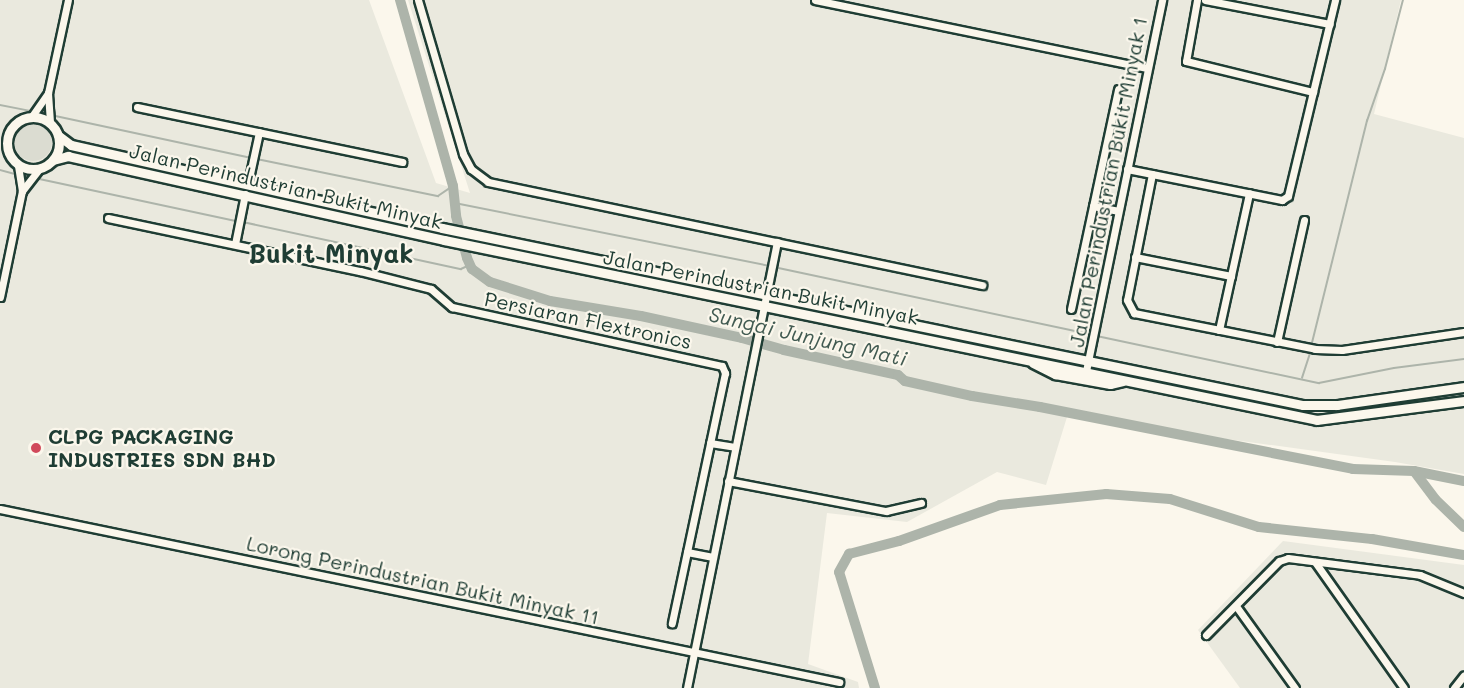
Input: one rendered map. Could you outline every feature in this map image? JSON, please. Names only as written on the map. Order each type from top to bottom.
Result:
[{"type":"main road","points":[[34,113],[49,117],[59,136],[58,153],[35,175],[19,172],[3,144],[11,128],[34,113]]},
{"type":"main road","points":[[0,128],[11,128]]},
{"type":"main road","name":"Jalan Perindustrian Bukit Minyak","points":[[59,136],[70,145],[441,228],[1320,406],[1464,387]]},
{"type":"main road","name":"Jalan Perindustrian Bukit Minyak","points":[[53,160],[68,156],[490,250],[1317,420],[1464,401]]},
{"type":"main road","points":[[1028,360],[1055,374],[1110,384],[1128,380]]},
{"type":"street","points":[[49,117],[48,93],[68,0]]},
{"type":"street","points":[[418,0],[463,154],[471,169],[488,182],[982,285]]},
{"type":"street","points":[[815,0],[1147,68]]},
{"type":"street","name":"Jalan Perindustrian Bukit Minyak 1","points":[[1086,372],[1162,0]]},
{"type":"street","points":[[1197,0],[1186,62],[1313,92]]},
{"type":"street","points":[[1205,0],[1330,24]]},
{"type":"street","points":[[1127,169],[1282,200],[1288,196],[1335,0]]},
{"type":"street","name":"Jalan Perindustrian Bukit Minyak 1","points":[[1071,309],[1118,89]]},
{"type":"street","points":[[34,113],[48,93]]},
{"type":"street","points":[[137,107],[402,162]]},
{"type":"street","points":[[248,183],[259,132]]},
{"type":"street","points":[[0,297],[22,191],[19,172]]},
{"type":"street","points":[[1152,174],[1127,300],[1134,313],[1311,349],[1342,350],[1464,332]]},
{"type":"street","points":[[22,191],[35,175]]},
{"type":"street","points":[[1219,330],[1249,193]]},
{"type":"street","points":[[108,218],[235,244],[245,194]]},
{"type":"street","points":[[1093,206],[1118,211]]},
{"type":"street","points":[[1277,342],[1304,220]]},
{"type":"street","points":[[687,688],[777,242]]},
{"type":"street","name":"Persiaran Flextronics","points":[[235,244],[431,289],[438,293],[448,306],[724,369],[672,623]]},
{"type":"street","points":[[1136,257],[1231,276]]},
{"type":"street","points":[[710,442],[735,447]]},
{"type":"street","points":[[728,481],[886,511],[921,503]]},
{"type":"street","name":"Lorong Perindustrian Bukit Minyak 11","points":[[0,509],[839,682]]},
{"type":"street","points":[[687,552],[712,557]]},
{"type":"street","points":[[1206,635],[1279,561],[1288,558],[1420,575],[1464,593]]},
{"type":"street","points":[[1315,562],[1404,688]]},
{"type":"street","points":[[1236,606],[1295,688]]},
{"type":"street","points":[[1454,688],[1464,675]]},
{"type":"shaded area","points":[[0,0],[369,0],[436,183],[470,193],[408,0],[1401,0],[1374,114],[1464,138],[1464,474],[1395,462],[1067,417],[1046,485],[997,472],[907,522],[827,513],[808,664],[858,682],[859,688],[0,688]]},
{"type":"shaded area","points":[[33,123],[40,124],[46,129],[51,135],[51,149],[46,155],[40,160],[33,161],[26,160],[20,155],[15,149],[14,142],[15,135],[20,129],[26,124]]},
{"type":"shaded area","points":[[1283,541],[1464,565],[1464,688],[1240,688],[1198,630]]},
{"type":"waterway","name":"Sungai Junjung Mati","points":[[400,0],[453,186],[456,216],[467,258],[472,269],[490,282],[550,301],[641,316],[742,338],[784,350],[898,375],[905,381],[972,396],[1040,407],[1353,469],[1414,471],[1464,481]]},
{"type":"waterway","points":[[1311,347],[1367,121],[1385,69],[1403,0]]},
{"type":"waterway","points":[[0,105],[32,111]]},
{"type":"waterway","points":[[51,115],[252,158]]},
{"type":"waterway","points":[[257,159],[438,196],[453,186]]},
{"type":"waterway","points":[[0,170],[15,174]]},
{"type":"waterway","points":[[35,178],[235,221]]},
{"type":"waterway","points":[[455,203],[769,266]]},
{"type":"waterway","points":[[243,222],[461,269],[470,265]]},
{"type":"waterway","points":[[774,267],[1089,334]]},
{"type":"waterway","points":[[1097,336],[1319,383],[1394,368],[1464,359]]},
{"type":"waterway","points":[[1302,378],[1311,351]]},
{"type":"waterway","points":[[1414,471],[1436,500],[1464,527]]},
{"type":"waterway","points":[[875,688],[839,572],[849,554],[899,541],[1000,505],[1106,494],[1170,499],[1259,527],[1372,539],[1464,555]]},
{"type":"place","name":"CLPG PACKAGING INDUSTRIES SDN BHD","points":[[36,448]]},
{"type":"district","name":"Bukit Minyak","points":[[331,254]]}]
